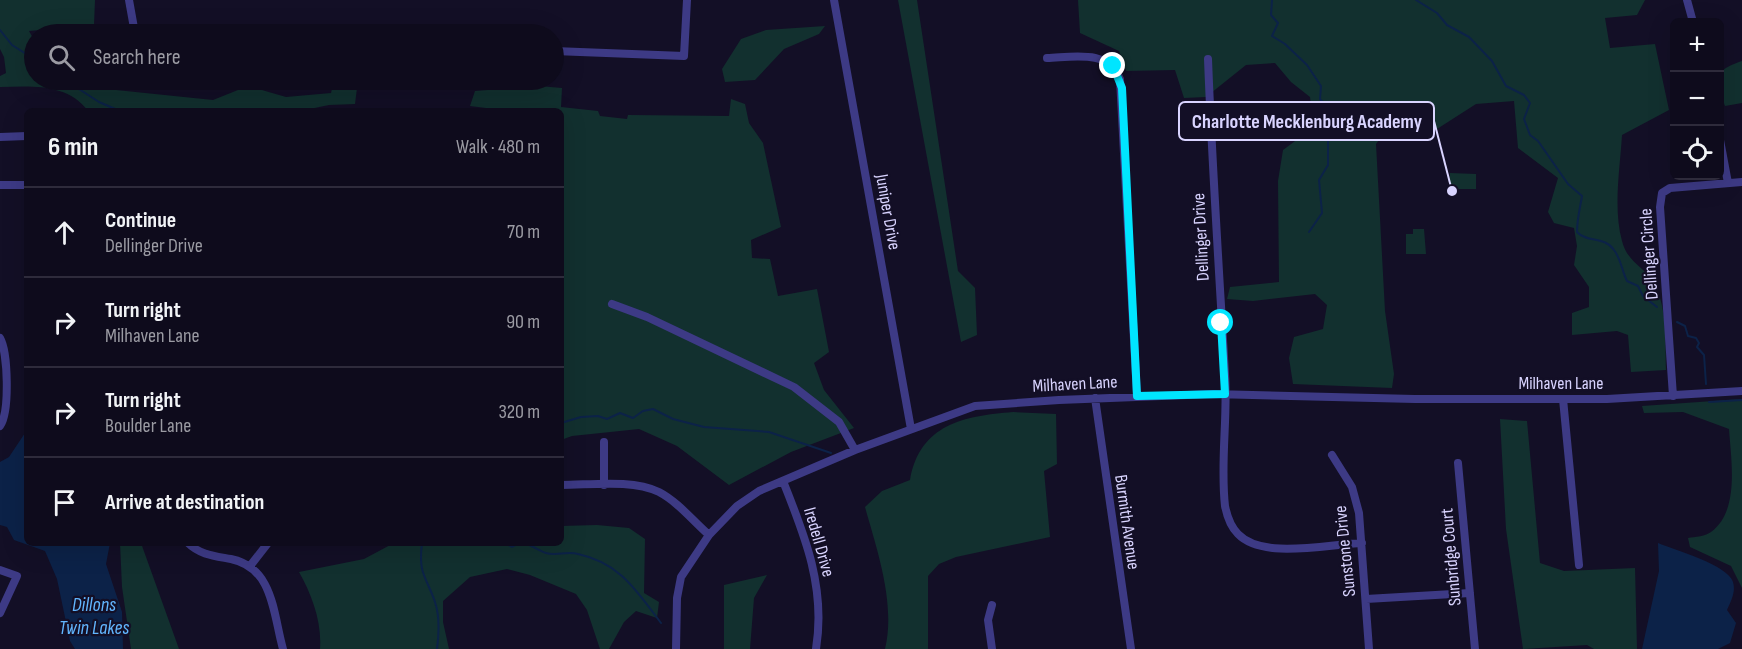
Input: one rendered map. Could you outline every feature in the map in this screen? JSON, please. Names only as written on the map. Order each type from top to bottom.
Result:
[{"type":"street","points":[[129,0],[133,24]]},
{"type":"street","points":[[564,51],[684,56],[687,0]]},
{"type":"street","name":"Juniper Drive","points":[[834,0],[911,429]]},
{"type":"street","points":[[1688,0],[1692,18]]},
{"type":"street","points":[[1047,58],[1097,57],[1108,62],[1120,79],[1137,396]]},
{"type":"street","name":"Dellinger Drive","points":[[1208,59],[1225,394],[1225,504],[1228,517],[1238,534],[1250,543],[1266,549],[1362,543]]},
{"type":"street","points":[[0,137],[24,136]]},
{"type":"street","points":[[1724,164],[1728,183]]},
{"type":"street","name":"Dellinger Circle","points":[[1673,396],[1660,198],[1664,190],[1670,188],[1742,182]]},
{"type":"street","points":[[0,185],[24,185]]},
{"type":"street","points":[[612,304],[647,317],[794,387],[839,422],[855,450]]},
{"type":"street","points":[[0,338],[5,355],[5,413],[0,426]]},
{"type":"street","name":"Milhaven Lane","points":[[676,649],[679,586],[684,572],[709,535],[737,506],[759,491],[855,450],[975,406],[1095,398],[1225,394],[1563,399],[1673,396],[1742,391]]},
{"type":"street","name":"Burmith Avenue","points":[[1095,398],[1131,649]]},
{"type":"street","points":[[1563,399],[1579,565]]},
{"type":"street","points":[[604,442],[604,485]]},
{"type":"street","name":"Sunstone Drive","points":[[1332,455],[1356,499],[1362,543],[1369,649]]},
{"type":"street","name":"Sunbridge Court","points":[[1458,463],[1475,649]]},
{"type":"street","name":"Iredell Drive","points":[[783,481],[813,566],[819,610],[816,649]]},
{"type":"street","points":[[564,485],[635,486],[659,493],[709,535]]},
{"type":"street","points":[[192,546],[203,553],[250,566],[263,578],[271,595],[284,649]]},
{"type":"street","points":[[250,566],[266,546]]},
{"type":"street","points":[[0,570],[17,576],[0,613]]},
{"type":"street","points":[[1366,599],[1470,593]]},
{"type":"street","points":[[992,605],[988,620],[992,649]]},
{"type":"street","points":[[1364,649],[1369,649]]},
{"type":"green space","points":[[0,0],[95,0],[94,24],[24,24],[24,86],[0,87],[0,76],[6,73],[4,57],[0,49]]},
{"type":"green space","points":[[898,0],[917,0],[958,271],[975,288],[977,335],[961,342]]},
{"type":"green space","points":[[1078,0],[1645,0],[1637,15],[1605,18],[1610,48],[1655,44],[1669,110],[1622,135],[1618,202],[1619,228],[1625,249],[1632,260],[1650,278],[1662,304],[1666,370],[1631,372],[1628,335],[1617,331],[1572,335],[1572,313],[1589,307],[1589,287],[1574,265],[1577,246],[1574,228],[1554,223],[1548,212],[1558,178],[1518,148],[1514,101],[1476,104],[1437,129],[1386,131],[1376,144],[1385,311],[1394,374],[1392,388],[1293,384],[1289,358],[1294,337],[1323,329],[1327,305],[1315,294],[1253,301],[1227,299],[1230,287],[1279,282],[1278,181],[1283,150],[1314,127],[1310,97],[1291,82],[1275,63],[1246,65],[1206,97],[1184,98],[1175,70],[1126,71],[1119,51],[1080,33]]},
{"type":"green space","points":[[825,26],[819,34],[784,49],[755,80],[725,82],[722,69],[741,39],[766,30]]},
{"type":"green space","points":[[1742,61],[1742,103],[1725,106],[1724,70]]},
{"type":"green space","points":[[56,90],[116,90],[213,100],[238,90],[262,90],[286,97],[331,93],[332,90],[357,90],[355,104],[314,108],[85,108],[70,95]]},
{"type":"green space","points":[[562,90],[561,107],[598,111],[600,116],[627,119],[628,115],[729,116],[731,99],[745,104],[749,123],[763,143],[781,227],[751,240],[752,258],[770,259],[778,296],[817,289],[829,352],[814,363],[824,390],[854,428],[791,452],[729,485],[677,446],[639,429],[572,436],[564,439],[564,108],[470,106],[475,91]]},
{"type":"green space","points":[[1450,173],[1476,174],[1476,189],[1449,189]]},
{"type":"green space","points":[[1413,229],[1424,229],[1426,254],[1406,254],[1406,234],[1413,234]]},
{"type":"green space","points":[[1742,399],[1742,588],[1731,566],[1690,547],[1688,538],[1711,532],[1720,523],[1726,511],[1732,484],[1729,429],[1683,412],[1644,413],[1642,406]]},
{"type":"green space","points":[[1013,412],[1056,414],[1057,464],[1044,471],[1050,537],[956,557],[939,564],[928,576],[928,649],[885,649],[888,632],[887,596],[880,559],[865,507],[882,491],[910,480],[915,461],[923,446],[947,426],[978,416]]},
{"type":"green space","points":[[1500,419],[1527,421],[1540,563],[1564,571],[1635,568],[1637,649],[1594,649],[1587,645],[1523,649],[1506,529]]},
{"type":"green space","points":[[597,525],[629,528],[645,539],[644,593],[659,602],[657,618],[636,611],[624,622],[609,649],[600,649],[587,610],[576,594],[530,575],[507,569],[470,577],[443,601],[443,622],[449,649],[320,649],[315,609],[299,572],[364,559],[388,546],[564,546],[564,526]]},
{"type":"green space","points":[[120,546],[142,546],[179,649],[131,649],[122,587]]},
{"type":"green space","points":[[767,575],[754,598],[750,649],[724,649],[724,585]]},
{"type":"water","name":"Dillons Twin Lakes","points":[[24,434],[24,544],[14,540],[7,527],[0,525],[0,462],[9,457]]},
{"type":"water","points":[[1658,543],[1712,564],[1729,576],[1734,589],[1727,610],[1736,623],[1730,643],[1718,649],[1642,649],[1659,571]]},
{"type":"water","name":"Dillons Twin Lakes","points":[[31,546],[109,546],[106,564],[122,612],[123,649],[75,649],[70,641],[57,579],[45,551]]},
{"type":"waterway","points":[[1272,0],[1271,15],[1278,23],[1272,36],[1285,44],[1307,65],[1321,86],[1320,99],[1326,106],[1335,109],[1328,129],[1328,165],[1319,180],[1322,213],[1309,232]]},
{"type":"waterway","points":[[1416,0],[1437,13],[1447,25],[1469,37],[1492,61],[1506,86],[1524,95],[1530,103],[1524,119],[1530,135],[1538,141],[1568,184],[1582,196],[1577,232],[1610,246],[1618,257],[1627,281],[1638,286],[1643,296],[1657,307]]},
{"type":"waterway","points":[[0,30],[12,45],[24,53]]},
{"type":"waterway","points":[[80,90],[113,108]]},
{"type":"waterway","points":[[1677,322],[1685,326],[1688,336],[1696,338],[1699,343],[1697,347],[1704,355],[1706,384]]},
{"type":"waterway","points":[[1709,402],[1742,400]]},
{"type":"waterway","points":[[564,422],[581,417],[598,416],[607,419],[620,413],[633,418],[643,411],[653,409],[673,419],[704,427],[769,432],[831,453]]},
{"type":"waterway","points":[[422,546],[422,568],[438,614],[437,649]]},
{"type":"waterway","points":[[510,546],[514,546]]},
{"type":"waterway","points":[[531,546],[550,554],[578,554],[605,564],[635,589],[661,623]]},
{"type":"place","name":"Charlotte Mecklenburg Academy","points":[[1452,191]]},
{"type":"route","points":[[1113,66],[1118,73],[1122,88],[1137,396],[1225,394],[1226,374],[1221,323]]}]
